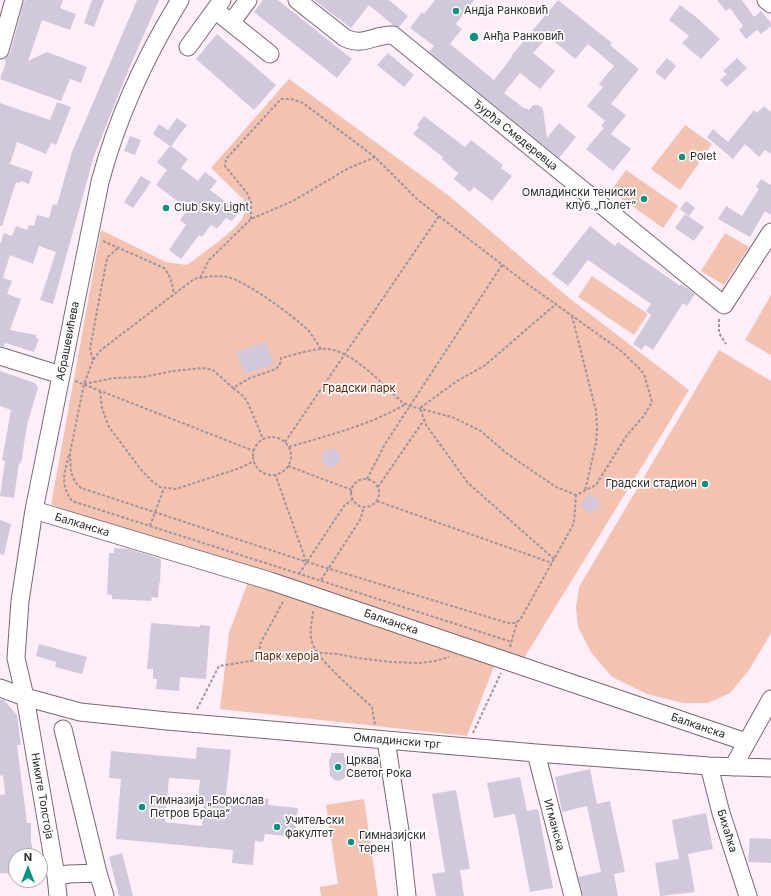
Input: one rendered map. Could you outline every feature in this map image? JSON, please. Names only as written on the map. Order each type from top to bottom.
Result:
[{"type":"street","points":[[0,50],[14,0]]},
{"type":"street","name":"Абрашевићева","points":[[25,697],[16,658],[20,600],[34,510],[100,182],[116,129],[149,53],[180,0]]},
{"type":"street","points":[[232,23],[248,0]]},
{"type":"street","name":"Ђурђа Смедеревца","points":[[297,0],[352,42],[363,42],[384,35],[392,35],[724,305]]},
{"type":"street","points":[[766,0],[771,4]]},
{"type":"street","points":[[188,47],[218,5],[232,23],[270,54]]},
{"type":"street","points":[[724,305],[771,232]]},
{"type":"street","points":[[0,356],[61,375]]},
{"type":"street","name":"Балканска","points":[[34,510],[295,581],[316,597],[746,742]]},
{"type":"street","name":"Омладински трг","points":[[0,688],[25,697],[80,712],[536,753],[709,766],[771,768]]},
{"type":"street","name":"Никите Толстоја","points":[[25,697],[56,876],[58,896]]},
{"type":"street","points":[[732,767],[771,699]]},
{"type":"street","points":[[63,729],[105,896]]},
{"type":"street","points":[[380,739],[400,831],[407,896]]},
{"type":"street","name":"Игманска","points":[[536,753],[573,896]]},
{"type":"street","name":"Бихаћка","points":[[709,766],[721,813],[748,896]]},
{"type":"street","points":[[56,876],[98,873]]},
{"type":"path","points":[[233,388],[250,378],[276,369],[280,364],[281,358],[321,349],[336,351],[360,364],[402,402],[410,406],[452,417],[481,431],[505,452],[556,487],[576,495],[596,485],[627,435],[643,417],[652,402],[645,377],[620,350],[502,265],[418,200],[375,157],[303,103],[291,99],[282,99],[226,159],[225,166],[246,192],[250,202],[251,219]]},
{"type":"path","points":[[200,278],[209,260],[251,219],[293,201],[347,169],[375,157]]},
{"type":"path","points":[[286,442],[439,216]]},
{"type":"path","points":[[89,237],[108,242],[118,248],[164,268],[171,279],[174,294]]},
{"type":"path","points":[[93,360],[90,349],[106,262],[108,257],[118,248]]},
{"type":"path","points":[[367,479],[385,444],[502,265]]},
{"type":"path","points":[[321,349],[308,331],[278,306],[236,280],[227,277],[194,279],[100,350],[93,360],[84,384],[70,453],[64,471],[63,481],[66,492],[72,501],[150,526],[295,581],[320,580],[512,642]]},
{"type":"path","points":[[420,408],[457,381],[484,366],[556,304]]},
{"type":"path","points":[[724,305],[719,319],[719,333],[726,344]]},
{"type":"path","points":[[572,316],[596,411],[596,443],[585,491]]},
{"type":"path","points":[[84,384],[114,378],[144,377],[172,371],[202,368],[213,370],[243,396],[248,403],[263,439]]},
{"type":"path","points":[[61,375],[254,451]]},
{"type":"path","points":[[100,391],[102,408],[109,428],[142,471],[160,488],[176,489],[240,468],[254,461]]},
{"type":"path","points":[[289,447],[369,422],[406,404]]},
{"type":"path","points":[[420,408],[426,425],[468,483],[554,559]]},
{"type":"path","points":[[378,488],[424,420]]},
{"type":"path","points":[[274,437],[280,438],[286,442],[291,454],[291,460],[284,471],[275,474],[265,473],[254,461],[254,451],[258,443],[263,439],[274,437]]},
{"type":"path","points":[[70,453],[71,472],[75,482],[81,488],[307,562],[508,623],[517,622]]},
{"type":"path","points":[[288,466],[352,490]]},
{"type":"path","points":[[275,474],[307,562]]},
{"type":"path","points":[[367,479],[376,484],[379,492],[377,501],[369,507],[364,507],[359,506],[352,499],[352,490],[353,486],[359,481],[367,479]]},
{"type":"path","points":[[150,526],[164,488]]},
{"type":"path","points":[[467,746],[507,661],[517,622],[520,620],[574,524],[576,495]]},
{"type":"path","points":[[259,659],[260,644],[295,581],[344,506],[352,499]]},
{"type":"path","points":[[377,501],[552,564]]},
{"type":"path","points":[[320,580],[360,520],[364,507]]},
{"type":"path","points":[[316,597],[313,607],[311,628],[311,641],[315,652],[372,707],[380,739]]},
{"type":"path","points":[[192,723],[198,704],[218,666],[293,653],[315,652],[392,662],[419,663],[447,658],[462,646]]},
{"type":"green space","name":"Градски парк","points":[[289,79],[448,195],[569,298],[689,390],[524,658],[51,505],[101,230],[166,262],[187,265],[217,242],[239,223],[244,214],[245,205],[243,199],[211,168]]},
{"type":"green space","name":"Polet","points":[[685,125],[712,144],[680,190],[651,169]]},
{"type":"green space","name":"Омладински тениски клуб „Полет”","points":[[626,170],[678,206],[663,228],[611,191]]},
{"type":"green space","points":[[725,233],[749,247],[724,285],[701,271]]},
{"type":"green space","points":[[592,276],[648,314],[634,335],[578,297]]},
{"type":"green space","points":[[771,295],[771,355],[745,340]]},
{"type":"green space","name":"Градски стадион","points":[[719,350],[771,381],[771,633],[749,670],[730,693],[708,703],[683,703],[647,694],[612,677],[591,652],[578,627],[576,608],[579,587]]},
{"type":"green space","name":"Парк хероја","points":[[248,582],[495,664],[467,736],[220,709],[229,633]]},
{"type":"green space","name":"Гимназијски терен","points":[[364,799],[378,896],[321,896],[320,887],[338,884],[326,805]]},
{"type":"building","points":[[63,0],[60,8],[76,14],[70,30],[42,20],[28,61],[47,52],[87,67],[81,83],[70,79],[61,101],[0,79],[6,62],[4,60],[10,53],[24,1]]},
{"type":"building","points":[[92,0],[104,0],[94,27],[84,23]]},
{"type":"building","points":[[137,0],[159,0],[128,71],[94,156],[53,304],[40,300],[56,252],[39,246],[33,264],[10,255],[3,278],[12,281],[7,294],[21,299],[10,330],[36,335],[36,338],[39,339],[34,352],[5,343],[4,347],[0,346],[0,244],[4,233],[12,236],[16,226],[27,230],[29,225],[34,226],[37,215],[49,218],[53,204],[57,205],[72,152]]},
{"type":"building","points":[[263,0],[278,0],[352,59],[337,78],[254,12]]},
{"type":"building","points":[[314,0],[389,0],[408,16],[399,27],[393,25],[369,5],[351,28]]},
{"type":"building","points":[[435,0],[474,0],[456,24],[462,29],[450,44],[494,80],[512,57],[511,56],[558,0],[612,43],[610,45],[639,69],[611,104],[626,115],[611,134],[631,149],[613,171],[586,149],[604,128],[601,126],[605,121],[587,106],[603,87],[599,84],[614,66],[588,44],[575,59],[548,36],[533,53],[555,71],[540,89],[520,73],[504,93],[525,109],[526,108],[529,110],[533,105],[538,105],[543,109],[547,138],[559,123],[576,137],[559,158],[429,52],[434,46],[410,28],[422,12],[424,14]]},
{"type":"building","points":[[717,0],[742,0],[754,17],[761,11],[771,23],[771,26],[761,34],[757,30],[746,39],[739,30],[743,26],[730,8],[726,11]]},
{"type":"building","points":[[680,5],[696,17],[720,39],[701,59],[682,43],[689,36],[669,20]]},
{"type":"building","points":[[217,34],[276,85],[254,110],[196,59]]},
{"type":"building","points":[[388,53],[414,75],[404,87],[377,65]]},
{"type":"building","points":[[667,58],[676,66],[665,80],[655,72]]},
{"type":"building","points":[[737,58],[747,68],[727,87],[720,80],[727,74],[723,71]]},
{"type":"building","points":[[57,102],[71,107],[56,145],[51,143],[46,154],[17,142],[10,164],[33,172],[29,184],[21,181],[20,183],[16,182],[2,226],[0,226],[0,103],[50,120]]},
{"type":"building","points":[[764,106],[771,112],[771,154],[765,150],[759,157],[745,144],[733,159],[707,137],[713,129],[728,142],[754,110],[757,113]]},
{"type":"building","points":[[424,116],[465,147],[471,140],[503,165],[501,168],[512,176],[492,201],[474,187],[470,192],[454,179],[458,173],[442,159],[443,157],[413,134],[419,127],[417,125]]},
{"type":"building","points":[[177,118],[187,125],[171,146],[188,159],[181,168],[198,181],[205,172],[217,181],[210,190],[239,212],[232,221],[226,218],[217,229],[211,225],[202,237],[199,235],[181,259],[169,250],[186,225],[180,220],[188,209],[156,185],[167,170],[157,162],[170,146],[153,134],[159,124],[168,130]]},
{"type":"building","points":[[130,136],[141,140],[135,155],[124,151]]},
{"type":"building","points":[[141,176],[151,182],[133,208],[124,202]]},
{"type":"building","points":[[761,179],[771,185],[771,215],[765,211],[750,237],[718,219],[726,206],[742,216],[759,189],[756,187]]},
{"type":"building","points":[[686,201],[695,208],[689,216],[680,209]]},
{"type":"building","points":[[685,214],[704,227],[694,241],[675,228]]},
{"type":"building","points":[[590,226],[615,246],[618,242],[680,286],[681,284],[695,294],[687,306],[683,303],[653,350],[645,345],[642,350],[633,344],[651,315],[646,311],[651,304],[588,260],[568,286],[552,274]]},
{"type":"building","points":[[266,342],[274,364],[245,374],[236,352]]},
{"type":"building","points":[[0,371],[35,383],[38,388],[27,425],[21,464],[19,463],[14,498],[0,496],[5,461],[2,460],[11,410],[0,406]]},
{"type":"building","points":[[327,449],[335,449],[340,454],[338,465],[335,467],[327,467],[322,462],[322,454]]},
{"type":"building","points":[[589,494],[601,502],[592,514],[580,506]]},
{"type":"building","points":[[0,520],[11,524],[4,555],[0,554]]},
{"type":"building","points":[[114,548],[129,549],[161,559],[158,598],[152,597],[151,601],[112,599],[112,595],[107,594],[109,553],[114,553]]},
{"type":"building","points":[[151,623],[200,627],[200,625],[210,626],[206,679],[180,677],[179,691],[156,689],[157,679],[153,679],[153,669],[147,669]]},
{"type":"building","points":[[39,644],[87,657],[82,674],[55,667],[56,662],[36,656]]},
{"type":"building","points":[[0,699],[4,700],[17,715],[21,745],[17,745],[27,823],[31,823],[32,844],[32,848],[8,848],[8,874],[0,873],[0,795],[5,794],[3,775],[0,776]]},
{"type":"building","name":"Гимназија „Борислав Петров Браца”","points":[[197,747],[231,750],[226,795],[269,799],[268,805],[298,808],[295,837],[265,834],[263,842],[255,841],[253,865],[232,863],[233,850],[116,839],[121,779],[109,778],[111,751],[196,759]],"holes":[[[169,778],[200,780],[198,799],[204,800],[202,826],[165,822]]]},
{"type":"building","name":"Црква Светог Рока","points":[[331,753],[344,753],[344,757],[346,759],[346,775],[339,781],[334,780],[330,775],[329,759],[331,757]]},
{"type":"building","points":[[590,769],[597,804],[610,801],[625,872],[614,874],[618,896],[583,896],[578,877],[601,872],[587,806],[562,812],[555,777]]},
{"type":"building","points":[[520,777],[527,811],[538,809],[553,888],[530,892],[515,814],[494,818],[487,783]]},
{"type":"building","points":[[456,790],[470,869],[460,870],[464,896],[436,896],[432,874],[445,872],[432,794]]},
{"type":"building","points":[[706,813],[713,849],[688,854],[695,892],[660,896],[655,863],[679,859],[672,820]]},
{"type":"building","points":[[750,838],[771,839],[771,863],[748,862]]},
{"type":"building","points":[[122,853],[133,896],[119,896],[109,857]]},
{"type":"place","name":"Андја Ранковић","points":[[456,11]]},
{"type":"place","name":"Анђа Ранковић","points":[[474,37]]},
{"type":"place","name":"Polet","points":[[682,157]]},
{"type":"place","name":"Омладински тениски клуб „Полет”","points":[[644,199]]},
{"type":"place","name":"Club Sky Light","points":[[166,208]]},
{"type":"place","name":"Градски стадион","points":[[705,484]]},
{"type":"place","name":"Црква Светог Рока","points":[[338,767]]},
{"type":"place","name":"Гимназија „Борислав Петров Браца”","points":[[142,807]]},
{"type":"place","name":"Учитељски факултет","points":[[277,827]]},
{"type":"place","name":"Гимназијски терен","points":[[351,842]]}]
